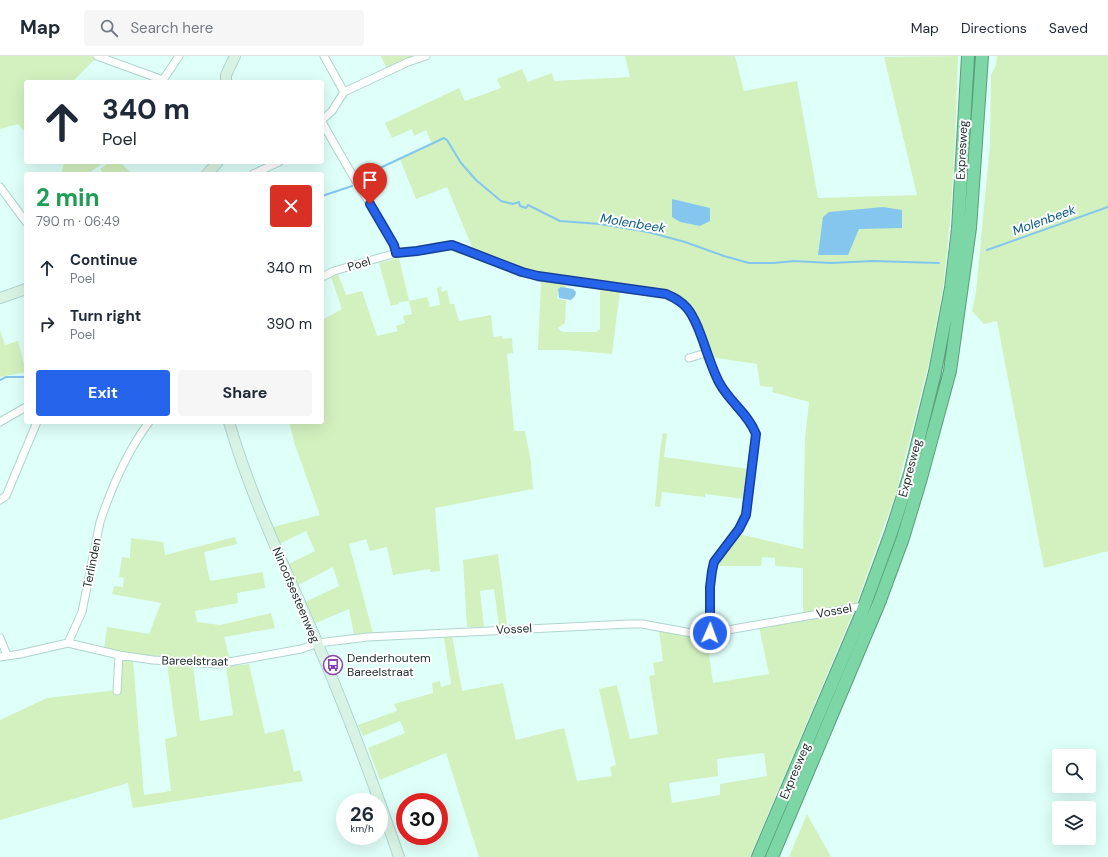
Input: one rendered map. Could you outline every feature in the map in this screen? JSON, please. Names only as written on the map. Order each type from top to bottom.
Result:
[{"type":"highway","name":"Expresweg","points":[[758,857],[864,606],[891,533],[907,482],[935,372],[951,288],[958,229],[968,56]]},
{"type":"highway","name":"Expresweg","points":[[772,857],[887,582],[903,538],[948,379],[962,295],[970,228],[982,56]]},
{"type":"street","points":[[97,56],[163,80],[179,56]]},
{"type":"street","points":[[226,80],[226,75],[235,56]]},
{"type":"street","points":[[324,56],[344,92]]},
{"type":"street","points":[[324,119],[332,111],[344,92],[400,66],[426,56]]},
{"type":"street","points":[[324,125],[340,156],[378,216],[394,245],[396,253]]},
{"type":"street","points":[[257,172],[275,164]]},
{"type":"street","points":[[0,187],[24,219]]},
{"type":"street","name":"Poel","points":[[324,276],[334,271],[396,253],[452,245],[522,272],[538,276],[666,294],[678,299],[688,308],[697,327],[706,353]]},
{"type":"street","points":[[0,298],[24,290]]},
{"type":"street","points":[[689,358],[706,353],[721,386],[730,399],[753,425],[756,434],[746,515],[739,529],[714,562],[710,587],[710,633]]},
{"type":"street","points":[[0,422],[24,408]]},
{"type":"street","points":[[0,500],[6,496],[36,424]]},
{"type":"street","name":"Terlinden","points":[[68,643],[82,612],[104,508],[124,459],[149,424]]},
{"type":"street","name":"Ninoofsesteenweg","points":[[230,424],[263,518],[318,643],[372,779],[399,857]]},
{"type":"street","name":"Vossel","points":[[318,643],[368,637],[442,632],[629,624],[642,624],[697,634],[864,606]]},
{"type":"street","points":[[0,638],[3,656],[20,654],[68,643]]},
{"type":"street","name":"Bareelstraat","points":[[68,643],[120,655],[153,660],[218,664],[301,649],[318,643]]},
{"type":"street","points":[[117,691],[120,655]]},
{"type":"green space","points":[[0,56],[90,56],[96,58],[74,80],[24,80],[24,131],[18,124],[0,129]]},
{"type":"green space","points":[[381,56],[416,56],[387,69]]},
{"type":"green space","points":[[625,56],[735,56],[744,91],[797,81],[818,198],[917,195],[884,57],[958,56],[951,210],[944,282],[929,363],[896,493],[855,604],[803,614],[803,568],[775,566],[775,558],[762,557],[761,566],[718,566],[725,552],[739,534],[803,549],[805,438],[809,402],[772,392],[773,387],[760,386],[757,364],[711,357],[698,321],[688,305],[673,293],[531,272],[473,249],[447,187],[416,199],[400,159],[432,144],[426,130],[414,136],[412,129],[392,138],[385,123],[459,88],[465,101],[501,88],[497,79],[522,69],[528,82],[552,73],[554,81],[630,77]]},
{"type":"green space","points":[[997,56],[1108,56],[1108,551],[1044,568],[997,321],[984,324],[972,311],[976,292],[990,145],[991,75],[996,65]]},
{"type":"green space","points":[[64,164],[101,164],[91,172],[62,172]]},
{"type":"green space","points":[[107,164],[122,164],[130,172],[102,172],[100,169]]},
{"type":"green space","points":[[399,258],[409,301],[398,302],[399,304],[391,306],[379,263]]},
{"type":"green space","points":[[338,274],[346,295],[362,291],[377,336],[398,331],[396,326],[405,323],[403,316],[412,314],[409,301],[427,297],[430,307],[440,305],[437,288],[441,287],[442,292],[447,290],[450,304],[454,304],[459,321],[491,315],[493,337],[502,336],[503,339],[512,338],[513,353],[507,354],[514,431],[525,431],[531,462],[533,489],[435,508],[440,571],[430,572],[430,569],[393,575],[387,547],[370,551],[366,539],[349,544],[373,633],[354,635],[349,609],[316,623],[305,602],[339,586],[333,567],[298,585],[289,564],[315,551],[306,531],[279,544],[273,527],[320,515],[295,445],[290,424],[324,424],[324,319],[342,309],[331,277]]},
{"type":"green space","points":[[541,281],[566,285],[566,291],[558,290],[557,299],[566,300],[565,323],[558,328],[560,331],[564,332],[596,332],[600,329],[600,289],[620,291],[612,354],[565,350],[538,350]]},
{"type":"green space","points":[[0,330],[5,345],[18,341],[24,364],[24,372],[0,377]]},
{"type":"green space","points":[[663,433],[667,434],[664,457],[749,469],[745,499],[705,494],[705,497],[662,492],[660,507],[655,506]]},
{"type":"green space","points":[[235,537],[237,544],[204,552],[210,581],[263,572],[265,588],[237,593],[238,603],[195,611],[197,622],[220,625],[271,613],[275,628],[224,637],[230,660],[167,658],[104,649],[107,627],[149,634],[161,603],[112,594],[114,586],[123,587],[124,578],[119,577],[122,557],[130,558],[131,538],[163,542],[165,555]]},
{"type":"green space","points":[[498,554],[507,625],[499,626],[494,589],[480,591],[484,627],[467,627],[463,560]]},
{"type":"green space","points":[[850,611],[852,615],[750,857],[479,857],[446,753],[380,780],[368,748],[405,733],[400,721],[363,736],[358,725],[397,711],[394,704],[433,693],[432,683],[440,681],[441,687],[451,684],[444,637],[452,636],[462,691],[503,683],[516,740],[564,728],[577,781],[612,776],[610,767],[616,765],[599,689],[617,685],[630,739],[658,734],[649,676],[655,675],[653,663],[663,661],[659,630],[707,640],[713,683],[769,674],[759,627]],"holes":[[[764,753],[767,776],[720,784],[720,795],[672,803],[669,783],[718,776],[717,759]]]},
{"type":"green space","points":[[121,659],[133,661],[144,795],[171,791],[165,739],[177,736],[167,664],[193,666],[200,721],[233,715],[226,667],[249,664],[265,734],[284,729],[294,772],[300,770],[303,781],[133,808],[128,783],[0,820],[0,720],[47,698],[118,690]]},
{"type":"green space","points":[[807,814],[831,857],[789,857]]},
{"type":"water","points":[[672,199],[710,208],[710,221],[700,226],[680,222],[672,217]]},
{"type":"water","points":[[883,207],[902,210],[902,228],[859,229],[848,255],[818,255],[823,217],[829,212]]},
{"type":"water","points":[[561,287],[573,289],[576,292],[575,296],[571,300],[559,298],[558,289]]},
{"type":"waterway","name":"Molenbeek","points":[[365,175],[444,138],[447,140],[461,163],[476,180],[501,201],[513,204],[519,202],[520,206],[526,208],[528,205],[560,221],[600,224],[648,232],[685,242],[749,263],[794,261],[831,263],[873,261],[939,263]]},
{"type":"waterway","name":"Molenbeek","points":[[324,195],[352,186]]},
{"type":"waterway","name":"Molenbeek","points":[[987,250],[1108,207]]},
{"type":"waterway","name":"Molenbeek","points":[[0,380],[6,377],[24,377]]},
{"type":"place","name":"Denderhoutem Bareelstraat","points":[[333,665]]},
{"type":"route","points":[[370,204],[394,245],[396,253],[452,245],[522,272],[591,285],[666,294],[678,299],[688,308],[697,327],[713,371],[721,386],[730,399],[753,425],[756,434],[746,515],[739,529],[714,562],[710,587],[710,633]]}]
